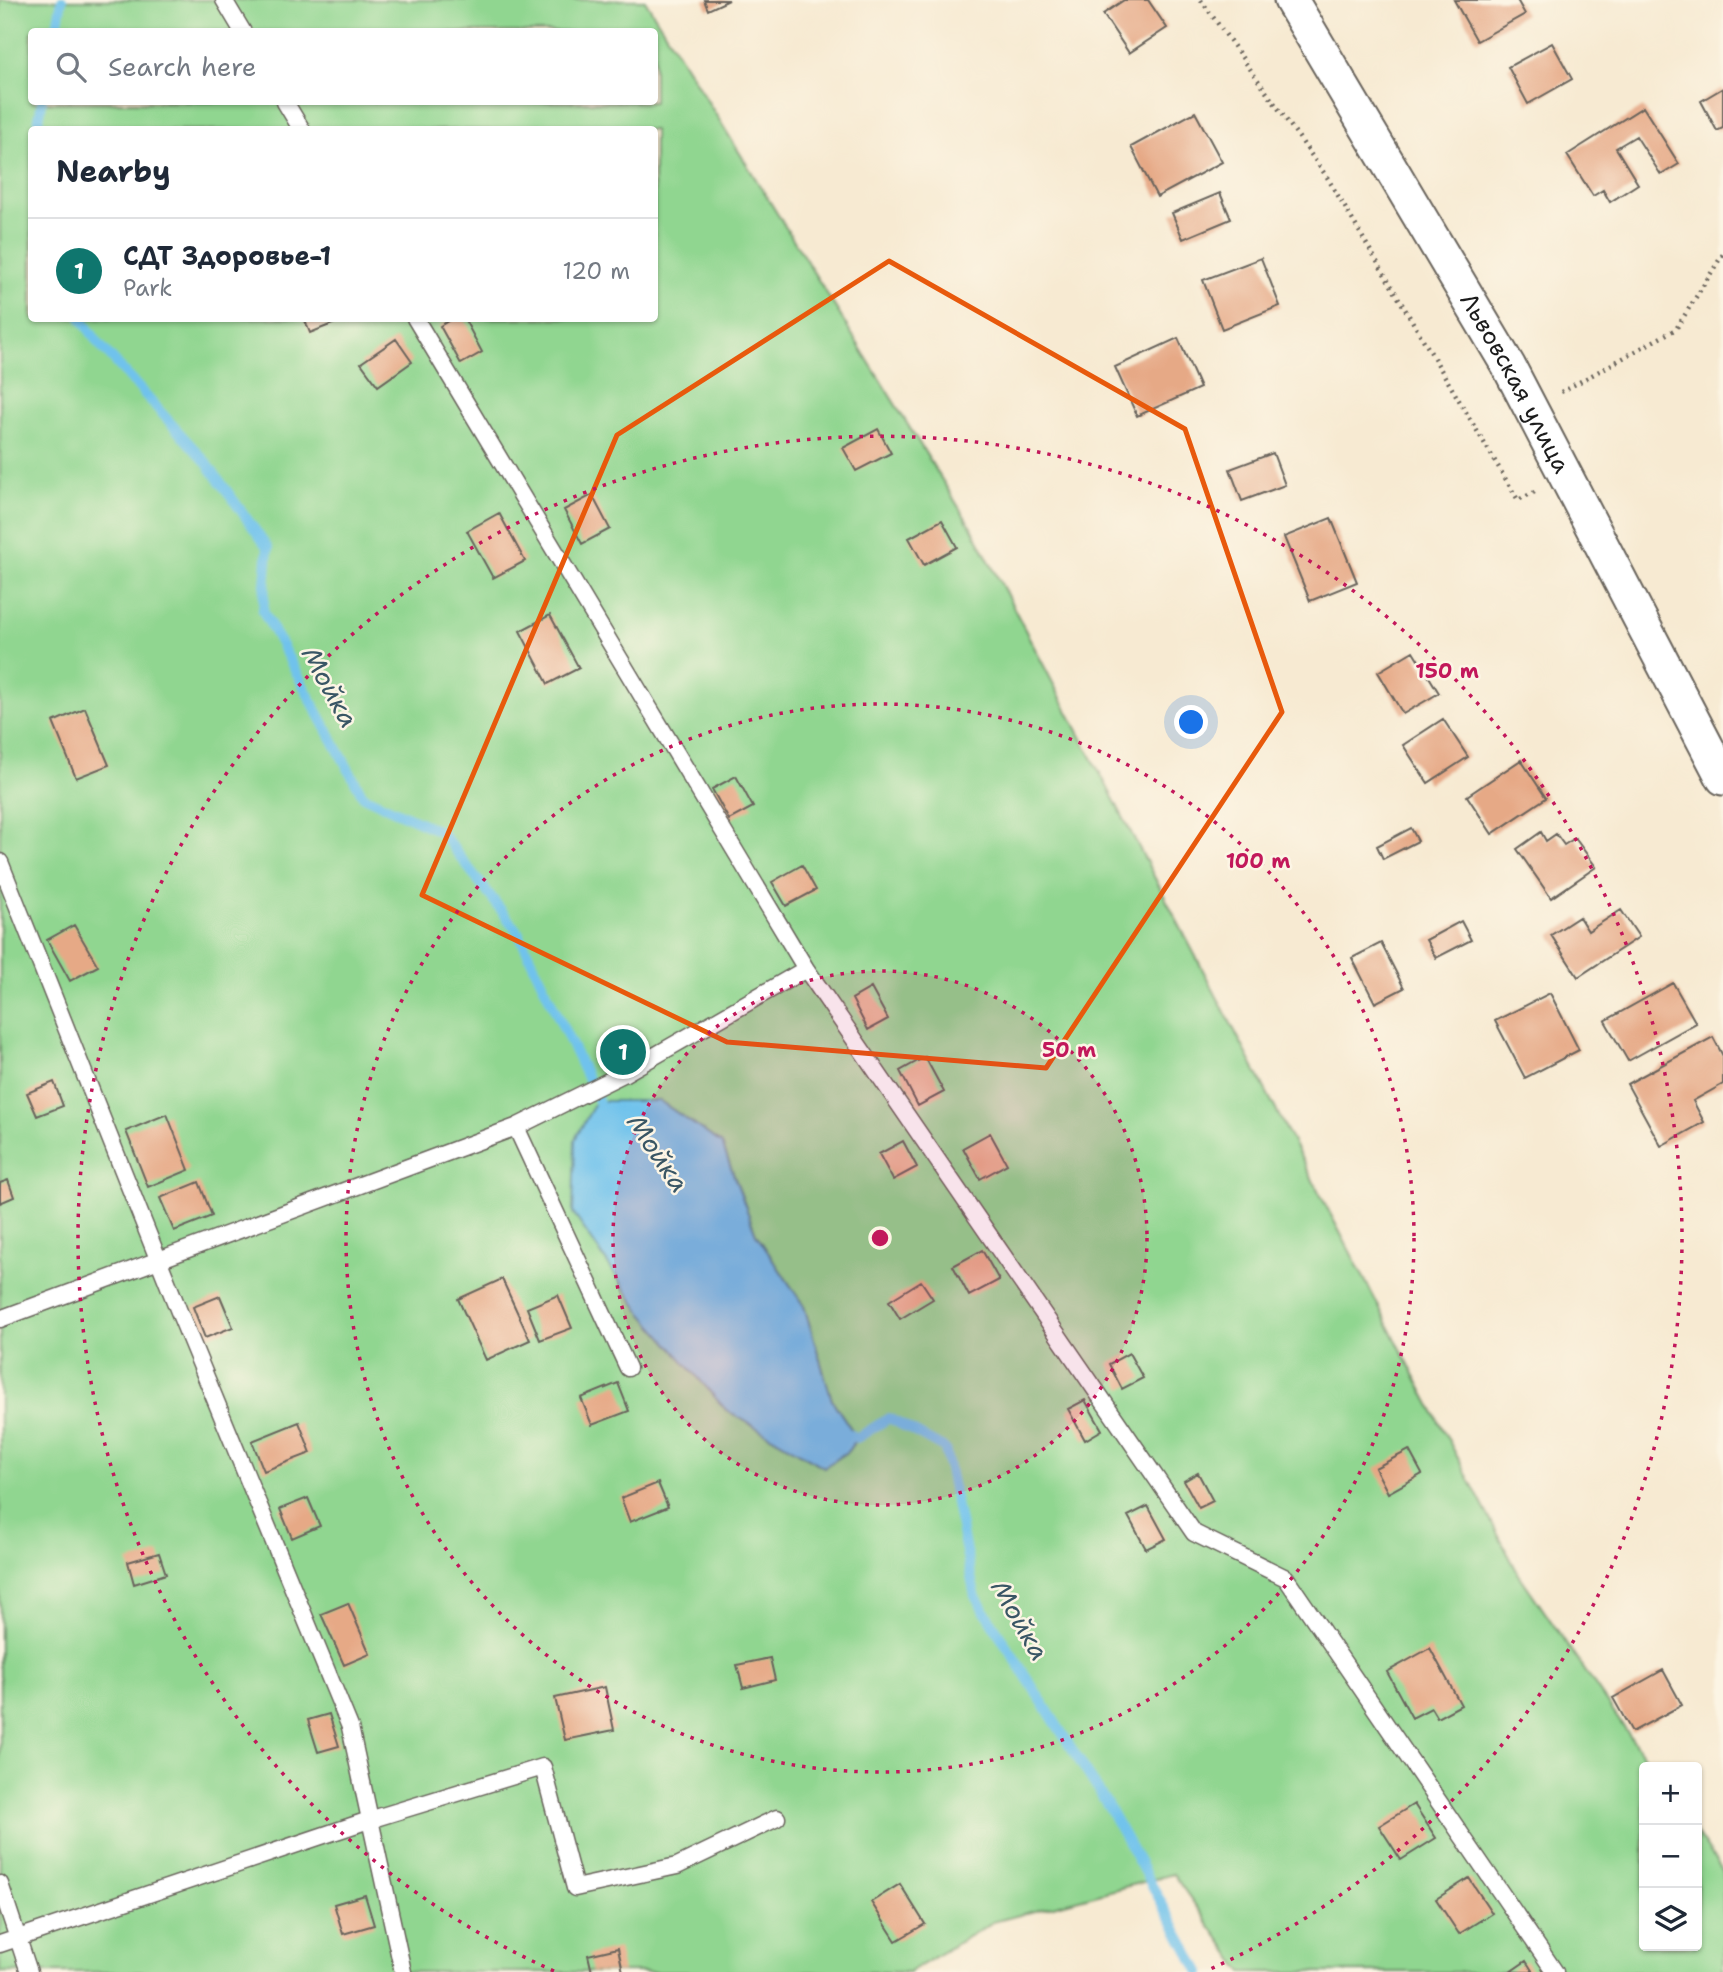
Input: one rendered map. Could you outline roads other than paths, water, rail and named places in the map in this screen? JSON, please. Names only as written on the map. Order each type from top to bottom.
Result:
[{"type":"street","name":"Львовская улица","points":[[1291,0],[1509,367],[1723,778]]},
{"type":"lane","points":[[224,0],[241,28]]},
{"type":"lane","points":[[287,105],[300,126]]},
{"type":"lane","points":[[417,322],[806,969],[1194,1533],[1286,1578],[1555,1972]]},
{"type":"lane","points":[[0,862],[160,1258],[180,1314],[350,1727],[403,1972]]},
{"type":"lane","points":[[0,1319],[516,1127],[625,1073],[806,969]]},
{"type":"lane","points":[[516,1127],[628,1368]]},
{"type":"lane","points":[[0,1944],[369,1820],[542,1768],[575,1888],[677,1866],[777,1818]]},
{"type":"lane","points":[[0,1884],[29,1972]]},
{"type":"water","points":[[596,1101],[660,1101],[722,1144],[756,1234],[804,1306],[832,1400],[857,1438],[848,1451],[824,1467],[726,1410],[641,1312],[573,1213],[575,1139]]},
{"type":"waterway","name":"Мойка","points":[[57,28],[62,0]]},
{"type":"waterway","name":"Мойка","points":[[38,126],[41,105]]},
{"type":"waterway","name":"Мойка","points":[[84,322],[99,344],[206,462],[268,548],[263,611],[363,796],[441,832],[518,932],[603,1111]]},
{"type":"waterway","name":"Мойка","points":[[845,1432],[857,1438],[889,1418],[945,1449],[975,1596],[1105,1801],[1200,1972]]},
{"type":"place","name":"СДТ Здоровье-1","points":[[623,1052]]}]
